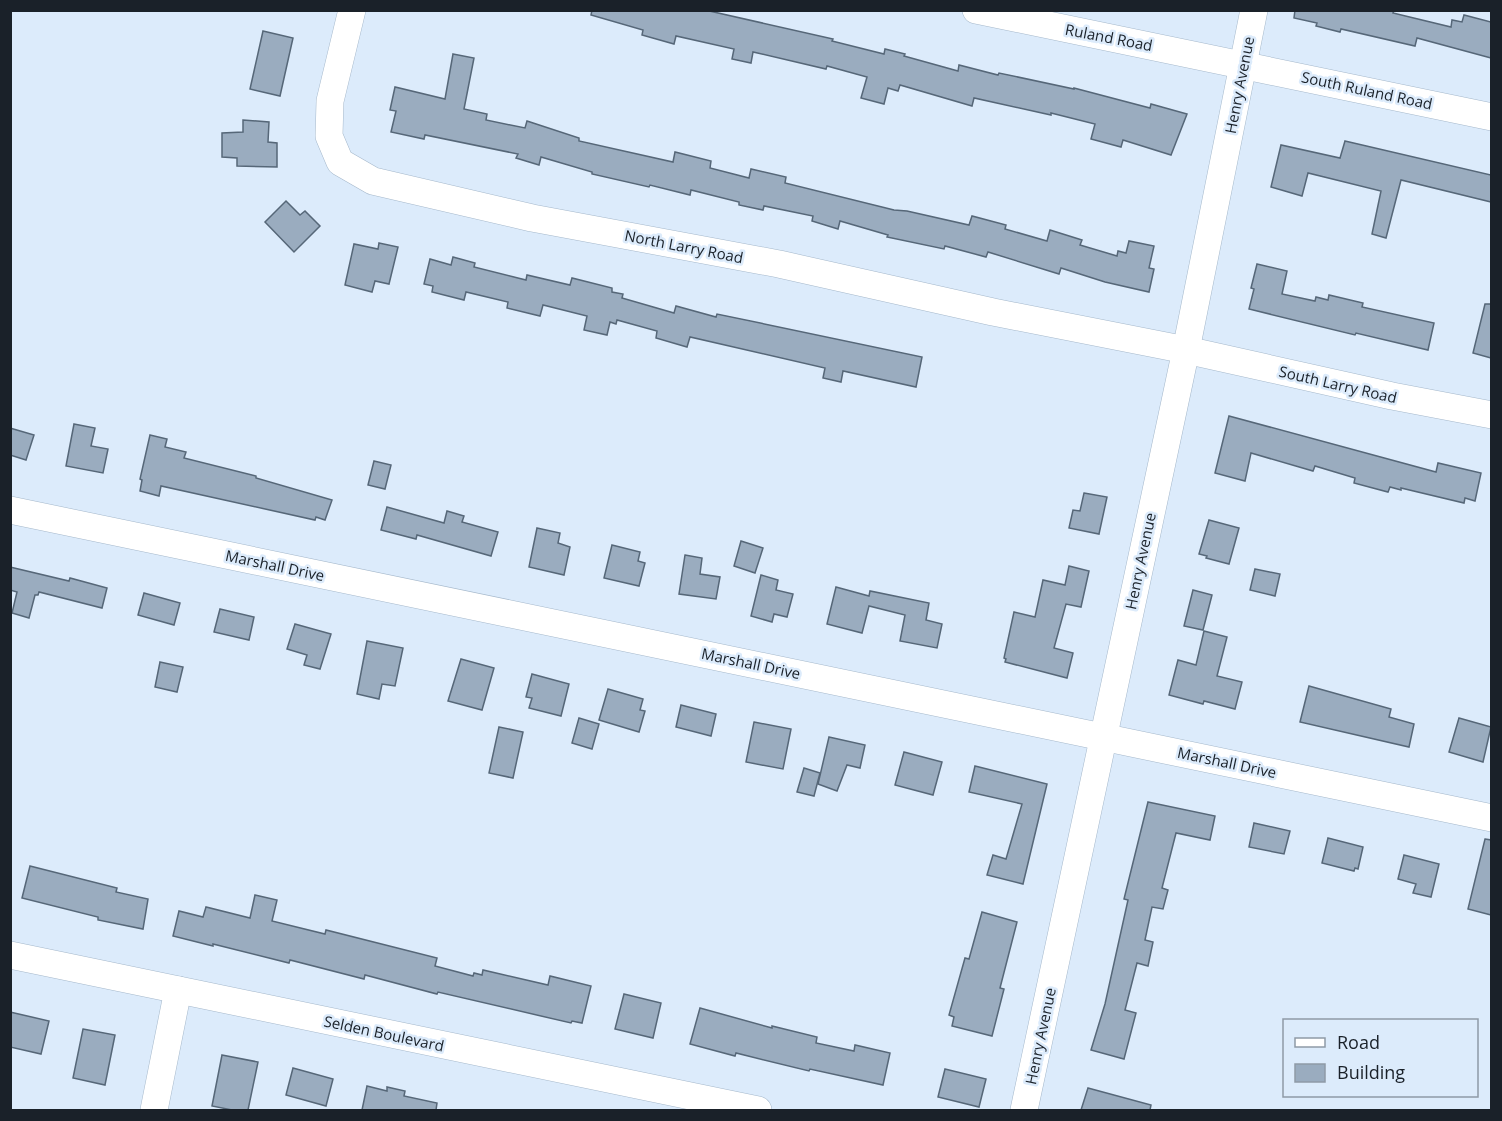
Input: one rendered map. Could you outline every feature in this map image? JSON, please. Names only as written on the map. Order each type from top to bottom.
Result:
[{"type":"street","name":"North Larry Road","points":[[352,10],[330,101],[329,136],[339,162],[373,182],[532,218],[779,264],[993,312],[1186,350]]},
{"type":"street","name":"Ruland Road","points":[[976,10],[1243,64]]},
{"type":"street","name":"Henry Avenue","points":[[1024,1110],[1186,350],[1254,10]]},
{"type":"street","name":"South Ruland Road","points":[[1243,64],[1491,117]]},
{"type":"street","name":"South Larry Road","points":[[1186,350],[1392,396],[1491,415]]},
{"type":"street","name":"Marshall Drive","points":[[10,510],[1491,818]]},
{"type":"street","name":"Selden Boulevard","points":[[10,955],[758,1110]]},
{"type":"street","points":[[154,1110],[178,990]]},
{"type":"building","points":[[592,10],[705,10],[833,39],[832,41],[884,54],[885,49],[958,71],[959,65],[998,75],[999,73],[1074,88],[1150,108],[1151,104],[1187,114],[1171,155],[1123,140],[1121,147],[1091,139],[1095,124],[974,98],[972,106],[900,85],[898,91],[888,88],[884,104],[861,98],[867,77],[827,66],[826,69],[753,52],[751,63],[732,59],[734,49],[676,36],[674,44],[642,35],[643,30],[591,15]]},
{"type":"building","points":[[1295,10],[1394,10],[1393,13],[1451,27],[1452,20],[1462,22],[1464,15],[1491,22],[1491,58],[1417,38],[1415,46],[1341,29],[1340,32],[1316,26],[1317,23],[1294,18]]},
{"type":"building","points":[[263,31],[293,38],[280,96],[250,89]]},
{"type":"building","points":[[453,54],[474,58],[464,109],[487,114],[486,120],[525,128],[527,121],[579,138],[579,141],[673,162],[675,152],[711,161],[710,168],[749,178],[751,169],[786,177],[785,183],[894,210],[969,225],[972,216],[1006,225],[1005,229],[1047,241],[1050,230],[1082,240],[1080,245],[1117,256],[1118,251],[1126,253],[1129,241],[1154,246],[1149,268],[1154,269],[1149,292],[1105,282],[1061,268],[1059,274],[988,252],[986,257],[945,246],[944,249],[887,237],[888,235],[840,221],[838,229],[812,221],[813,216],[764,206],[763,210],[739,205],[739,202],[691,190],[690,195],[650,185],[649,187],[592,174],[592,172],[541,157],[539,165],[516,158],[518,154],[425,135],[424,139],[391,132],[396,111],[390,110],[395,87],[445,99]]},
{"type":"building","points":[[243,120],[269,122],[268,142],[277,143],[277,167],[237,166],[237,158],[222,157],[222,133],[243,132]]},
{"type":"building","points":[[1345,141],[1491,175],[1491,202],[1401,180],[1386,238],[1372,234],[1381,191],[1308,173],[1302,196],[1271,187],[1281,145],[1340,158]]},
{"type":"building","points":[[286,201],[300,215],[305,211],[320,226],[294,252],[265,222]]},
{"type":"building","points":[[379,243],[398,247],[389,284],[375,281],[372,292],[345,285],[354,244],[378,249]]},
{"type":"building","points":[[453,257],[475,263],[474,267],[526,280],[527,275],[570,285],[572,278],[612,288],[612,292],[623,294],[622,298],[674,313],[676,306],[716,317],[717,314],[922,357],[916,387],[843,371],[841,382],[823,378],[825,368],[690,337],[687,347],[656,338],[657,331],[617,320],[616,324],[610,322],[607,335],[584,330],[587,316],[543,305],[540,316],[507,308],[508,302],[466,292],[464,300],[432,292],[433,286],[424,284],[430,259],[451,265]]},
{"type":"building","points":[[1257,264],[1287,271],[1282,294],[1315,301],[1316,297],[1328,300],[1329,295],[1363,303],[1362,307],[1434,323],[1428,350],[1249,309]]},
{"type":"building","points":[[1485,304],[1491,304],[1491,358],[1473,353]]},
{"type":"building","points":[[1229,416],[1436,472],[1438,463],[1481,473],[1475,501],[1465,498],[1464,503],[1401,488],[1401,490],[1390,487],[1388,492],[1354,483],[1355,478],[1315,466],[1313,471],[1251,453],[1245,481],[1215,473]]},
{"type":"building","points":[[74,424],[95,428],[91,446],[108,449],[103,473],[66,466]]},
{"type":"building","points":[[10,428],[34,435],[26,460],[10,455]]},
{"type":"building","points":[[150,435],[167,439],[165,447],[186,452],[184,458],[256,476],[256,478],[332,500],[325,520],[316,517],[315,520],[161,486],[159,496],[140,491],[142,480],[140,479]]},
{"type":"building","points":[[374,461],[391,465],[385,489],[368,485]]},
{"type":"building","points":[[1084,493],[1107,497],[1099,534],[1069,528],[1073,510],[1080,511]]},
{"type":"building","points":[[387,507],[444,523],[447,511],[464,516],[462,522],[498,532],[491,556],[417,535],[416,539],[381,530]]},
{"type":"building","points":[[1209,520],[1239,528],[1229,564],[1199,554]]},
{"type":"building","points":[[537,528],[560,533],[558,543],[570,547],[564,575],[529,567]]},
{"type":"building","points":[[741,541],[763,548],[755,573],[734,566]]},
{"type":"building","points":[[612,545],[640,552],[638,561],[645,563],[639,586],[604,578]]},
{"type":"building","points":[[685,555],[702,558],[700,574],[720,577],[716,599],[679,594]]},
{"type":"building","points":[[1069,566],[1089,571],[1081,607],[1066,604],[1054,648],[1073,653],[1067,678],[1005,662],[1014,612],[1035,617],[1043,580],[1065,585]]},
{"type":"building","points":[[10,567],[69,581],[70,578],[107,588],[102,608],[39,592],[35,595],[29,618],[12,613],[17,592],[10,590]]},
{"type":"building","points":[[1255,569],[1280,574],[1275,596],[1250,590]]},
{"type":"building","points":[[761,575],[778,580],[776,590],[793,594],[787,617],[774,614],[772,622],[751,616]]},
{"type":"building","points":[[836,587],[869,596],[870,591],[929,603],[926,620],[942,624],[937,648],[900,641],[905,615],[869,606],[862,633],[827,624]]},
{"type":"building","points":[[1193,590],[1212,595],[1203,630],[1184,626]]},
{"type":"building","points":[[144,593],[180,603],[174,625],[138,615]]},
{"type":"building","points":[[220,609],[254,617],[249,640],[214,632]]},
{"type":"building","points":[[295,624],[331,634],[320,669],[304,665],[307,655],[287,649]]},
{"type":"building","points":[[1204,631],[1227,637],[1217,676],[1242,682],[1235,709],[1169,695],[1178,660],[1196,665]]},
{"type":"building","points":[[367,641],[403,648],[395,686],[382,684],[379,699],[357,694]]},
{"type":"building","points":[[461,659],[494,668],[482,710],[448,701]]},
{"type":"building","points":[[160,662],[183,667],[177,692],[155,687]]},
{"type":"building","points":[[532,674],[569,684],[561,716],[529,708],[532,698],[526,697]]},
{"type":"building","points":[[1309,686],[1391,709],[1389,717],[1414,724],[1409,747],[1300,722]]},
{"type":"building","points":[[608,689],[643,699],[640,710],[645,711],[639,732],[599,720]]},
{"type":"building","points":[[681,705],[716,714],[711,736],[676,727]]},
{"type":"building","points":[[579,718],[599,724],[592,749],[572,743]]},
{"type":"building","points":[[1459,718],[1491,727],[1483,762],[1449,752]]},
{"type":"building","points":[[754,722],[791,729],[783,769],[746,762]]},
{"type":"building","points":[[499,727],[523,732],[513,778],[489,773]]},
{"type":"building","points":[[829,737],[865,745],[860,768],[847,765],[837,791],[818,784]]},
{"type":"building","points":[[904,752],[942,762],[933,795],[895,785]]},
{"type":"building","points":[[975,766],[1047,784],[1023,884],[987,875],[993,855],[1006,859],[1022,804],[969,792]]},
{"type":"building","points":[[804,768],[820,773],[814,796],[797,792]]},
{"type":"building","points":[[1148,802],[1215,816],[1210,840],[1176,833],[1162,888],[1168,890],[1163,909],[1152,907],[1145,940],[1153,942],[1148,966],[1137,963],[1125,1010],[1136,1013],[1124,1059],[1091,1050],[1105,1004],[1128,900],[1124,899]]},
{"type":"building","points":[[1254,823],[1290,831],[1284,854],[1249,847]]},
{"type":"building","points":[[1328,838],[1363,847],[1358,869],[1355,868],[1354,871],[1322,863]]},
{"type":"building","points":[[1485,839],[1491,840],[1491,915],[1468,909]]},
{"type":"building","points":[[1404,855],[1439,864],[1431,897],[1413,893],[1416,884],[1398,879]]},
{"type":"building","points":[[30,866],[117,888],[116,892],[148,899],[143,929],[98,920],[98,917],[22,898]]},
{"type":"building","points":[[255,895],[277,900],[272,921],[325,934],[326,930],[437,958],[435,966],[473,976],[474,973],[482,975],[483,970],[548,985],[550,976],[591,986],[582,1023],[572,1021],[571,1023],[438,992],[437,994],[365,975],[364,979],[290,960],[289,963],[173,936],[179,911],[203,917],[206,907],[250,918]]},
{"type":"building","points":[[982,912],[1017,922],[1000,988],[1004,989],[992,1036],[952,1026],[954,1017],[949,1015],[965,958],[969,959]]},
{"type":"building","points":[[624,994],[661,1003],[653,1038],[615,1029]]},
{"type":"building","points":[[700,1008],[772,1028],[772,1026],[817,1037],[816,1043],[854,1051],[855,1045],[890,1053],[883,1085],[810,1069],[809,1071],[736,1053],[735,1056],[690,1044]]},
{"type":"building","points":[[10,1012],[49,1021],[41,1054],[10,1047]]},
{"type":"building","points":[[83,1029],[115,1035],[105,1085],[73,1078]]},
{"type":"building","points":[[222,1055],[258,1062],[248,1110],[212,1106]]},
{"type":"building","points":[[293,1068],[333,1079],[326,1106],[286,1095]]},
{"type":"building","points":[[945,1069],[986,1079],[979,1107],[938,1097]]},
{"type":"building","points":[[367,1086],[387,1091],[387,1087],[405,1091],[404,1096],[437,1103],[436,1110],[362,1110]]},
{"type":"building","points":[[1088,1088],[1151,1105],[1150,1110],[1081,1110]]}]
